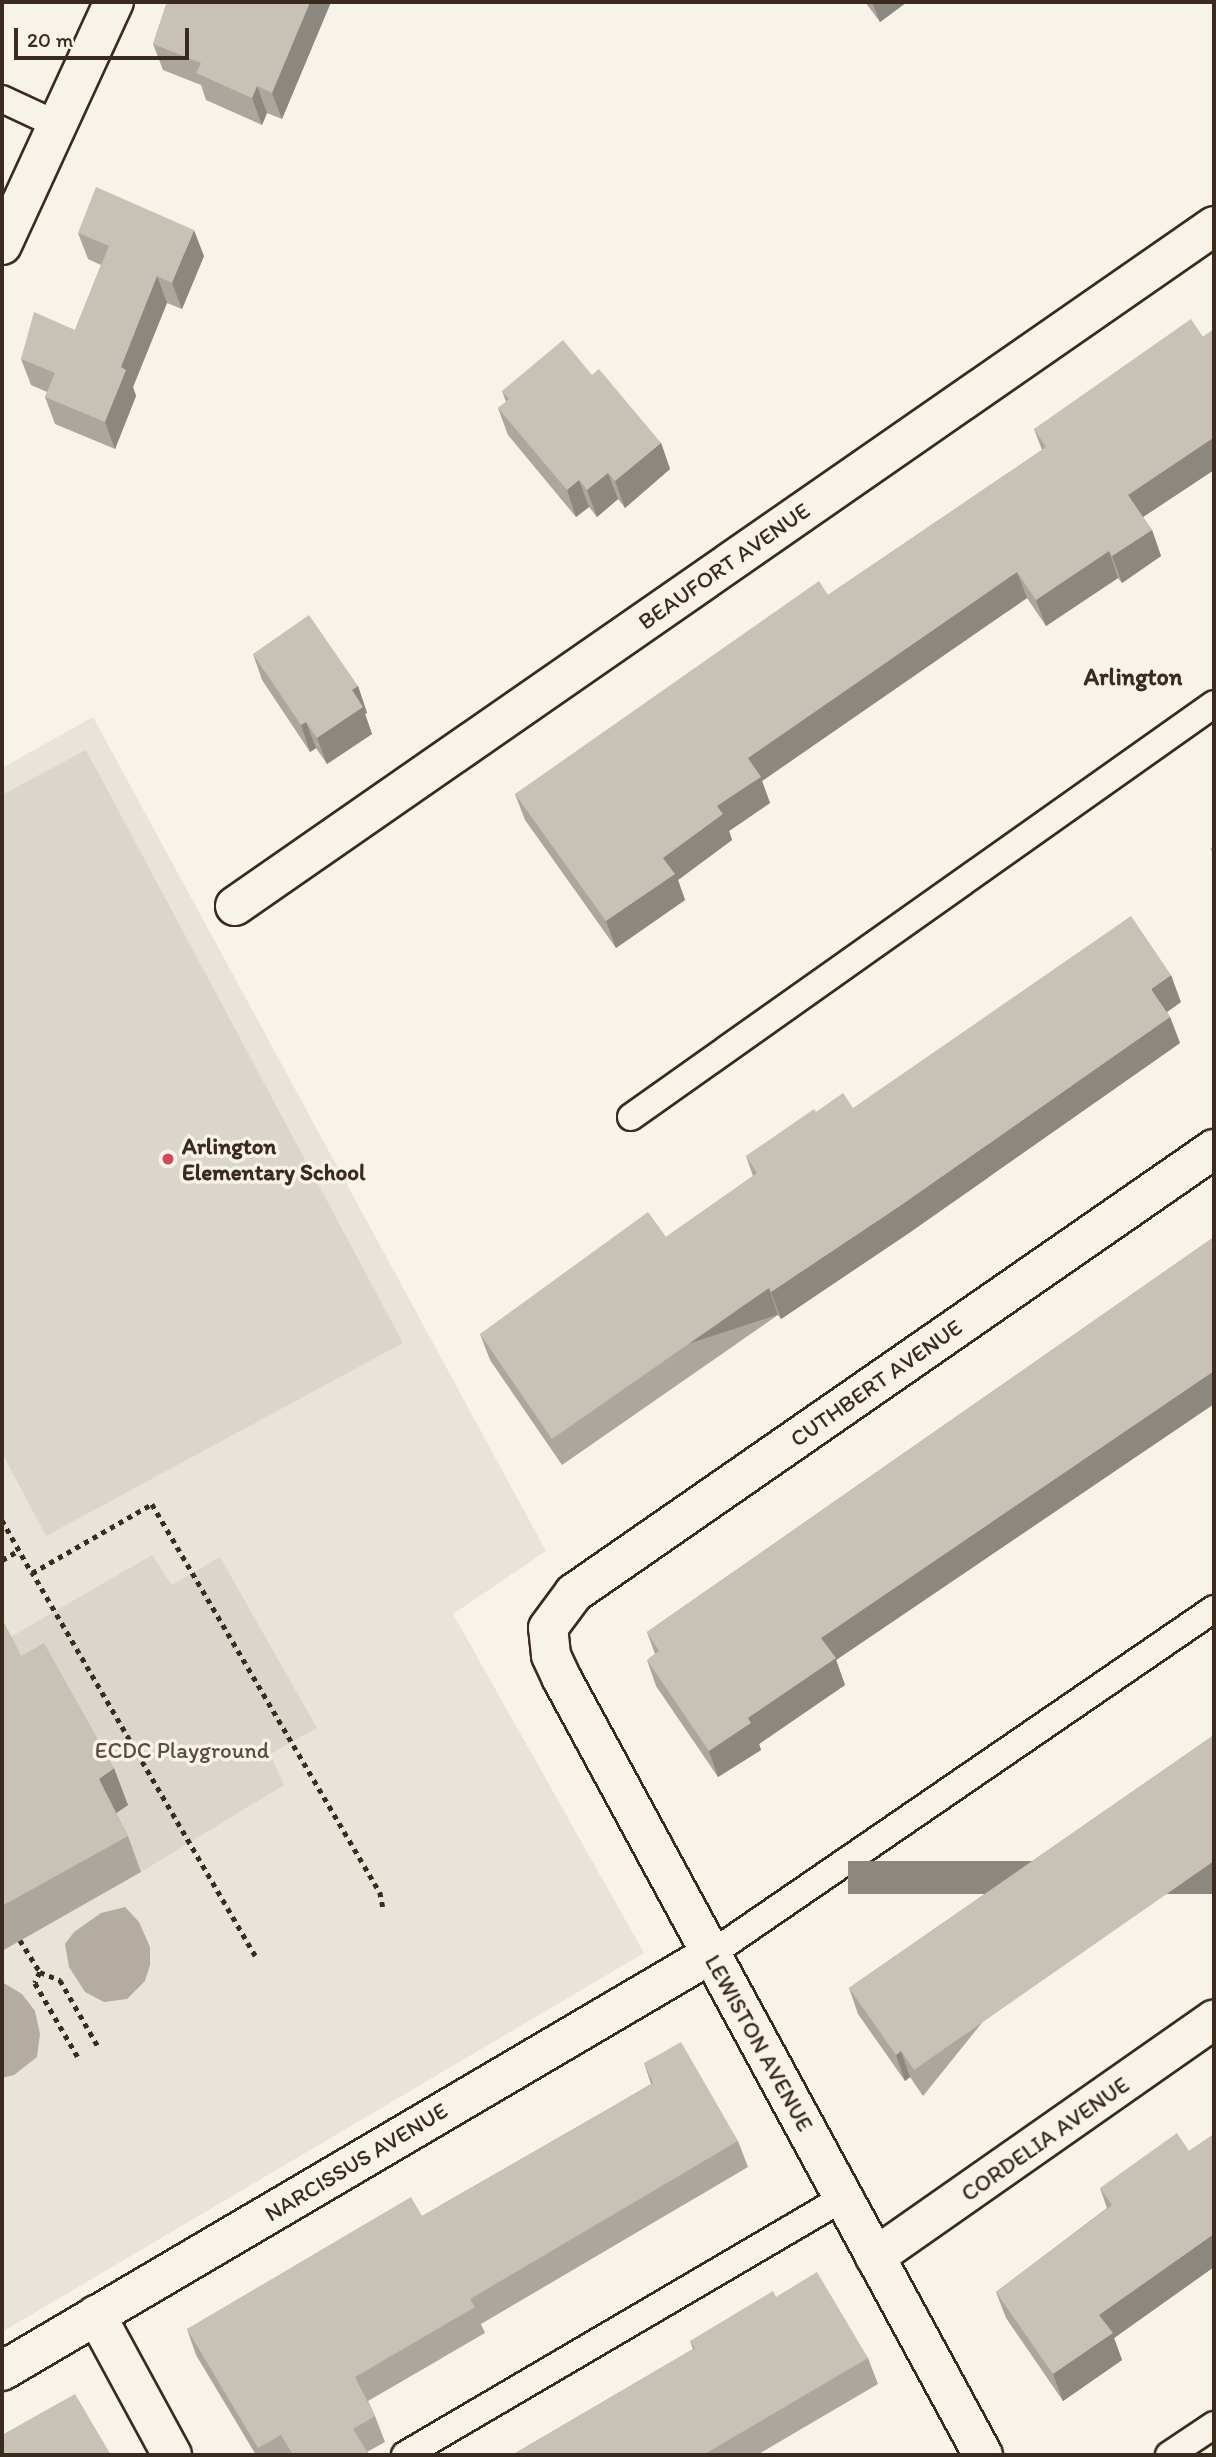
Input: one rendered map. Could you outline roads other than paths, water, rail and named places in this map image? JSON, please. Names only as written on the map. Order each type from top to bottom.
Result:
[{"type":"street","points":[[2,245],[114,2]]},
{"type":"street","name":"BEAUFORT AVENUE","points":[[235,906],[1214,226]]},
{"type":"street","name":"CUTHBERT AVENUE","points":[[548,1628],[574,1594],[1214,1149]]},
{"type":"street","name":"LEWISTON AVENUE","points":[[548,1628],[551,1655],[562,1679],[982,2455]]},
{"type":"street","name":"NARCISSUS AVENUE","points":[[2,2371],[711,1954]]},
{"type":"street","name":"CORDELIA AVENUE","points":[[875,2257],[1214,2020]]},
{"type":"street","points":[[96,2315],[172,2455]]},
{"type":"lane","points":[[2,99],[58,125]]},
{"type":"lane","points":[[631,1117],[1214,704]]},
{"type":"lane","points":[[711,1954],[1214,1609]]},
{"type":"lane","points":[[405,2455],[843,2198]]},
{"type":"lane","points":[[1169,2455],[1214,2426]]},
{"type":"place","name":"Arlington Elementary School","points":[[168,1159]]},
{"type":"district","name":"Arlington","points":[[1133,677]]},
{"type":"park label","name":"ECDC Playground","points":[[182,1750]]}]
